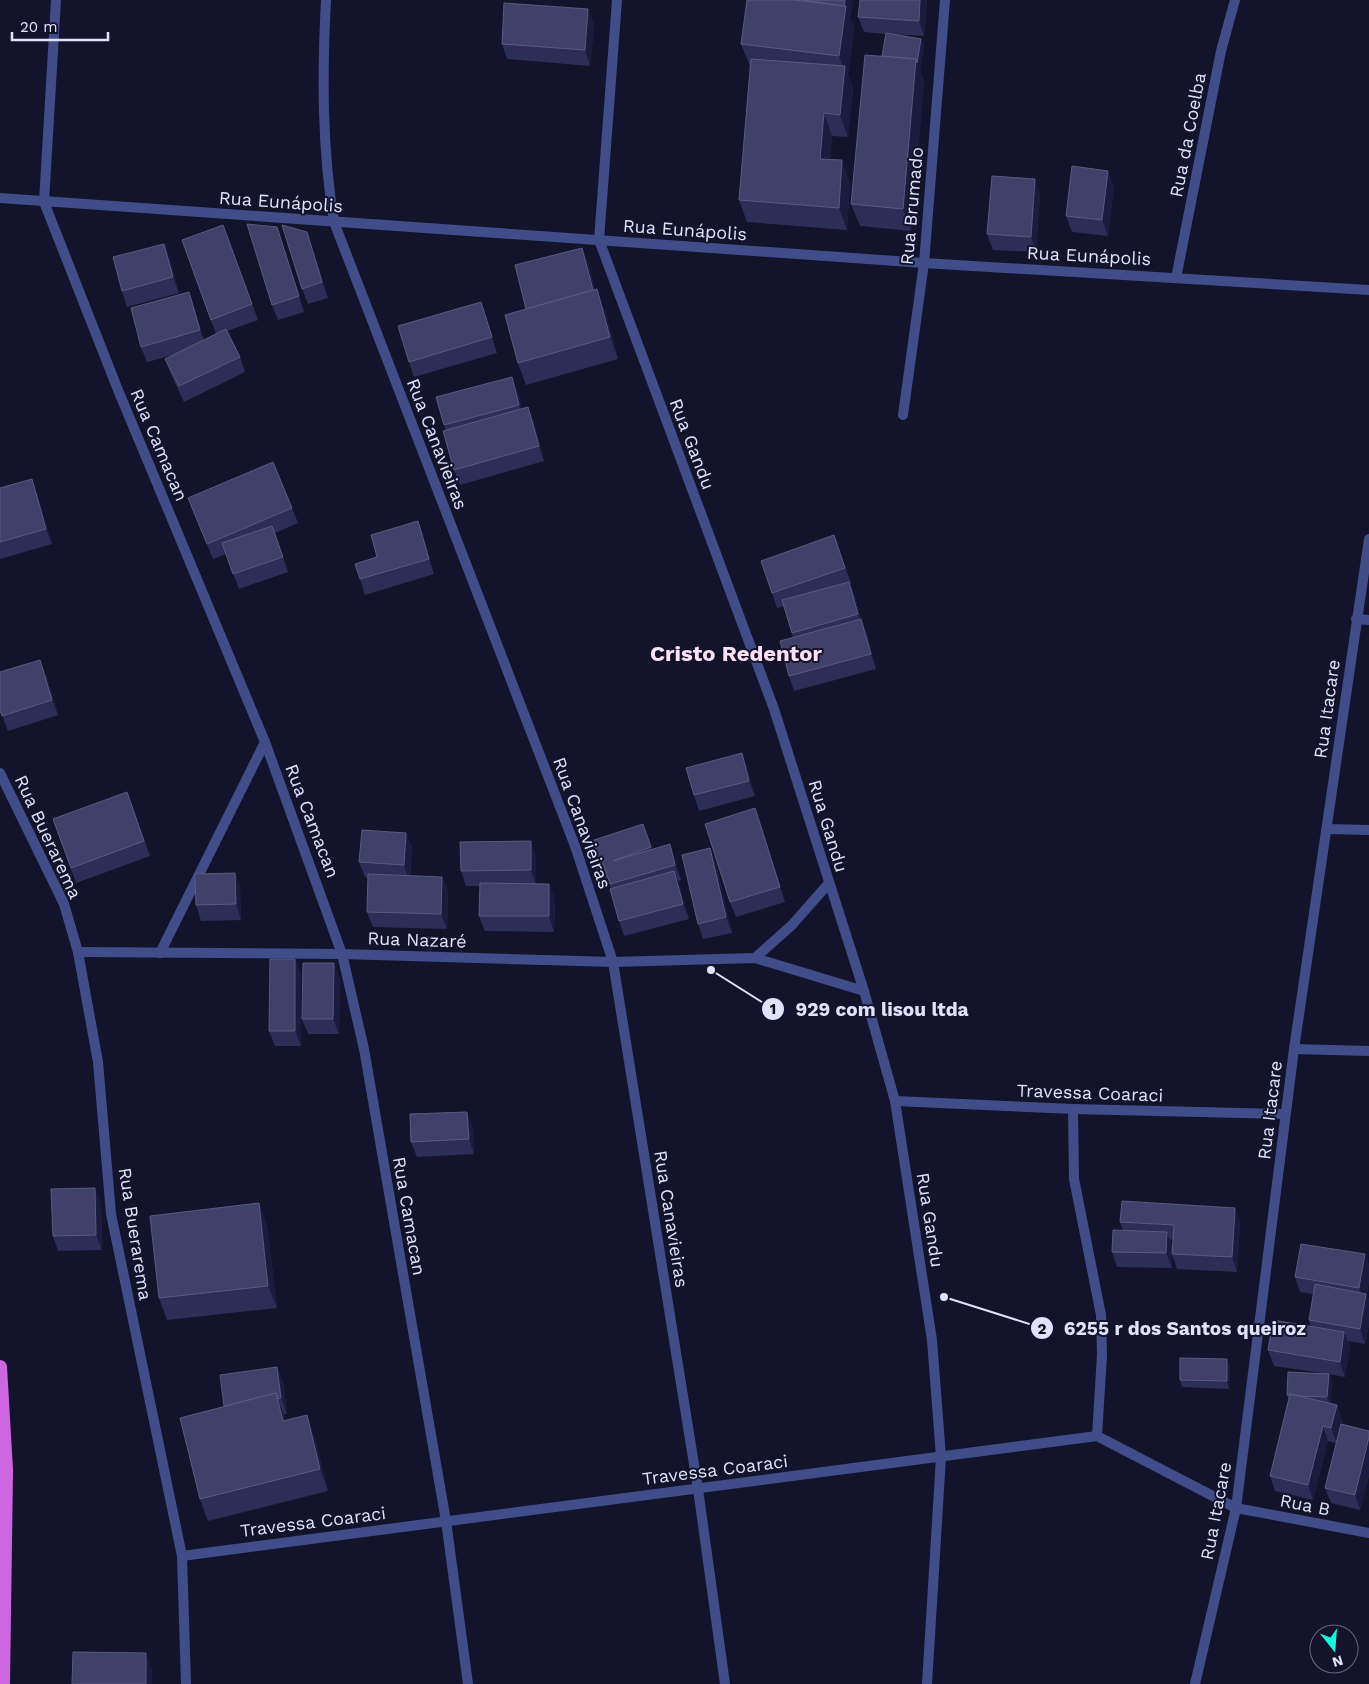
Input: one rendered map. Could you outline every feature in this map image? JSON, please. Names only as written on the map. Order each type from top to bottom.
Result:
[{"type":"highway","points":[[0,1367],[6,1470],[3,1684]]},
{"type":"street","name":"Rua Camacan","points":[[56,0],[44,202],[118,390],[265,742],[342,954],[364,1050],[446,1521],[468,1684]]},
{"type":"street","name":"Rua Canavieiras","points":[[326,0],[322,104],[326,174],[334,222],[575,846],[614,962],[698,1489],[725,1684]]},
{"type":"street","name":"Rua Gandu","points":[[617,0],[599,240],[774,709],[864,991],[895,1101],[932,1340],[941,1457],[926,1684]]},
{"type":"street","name":"Rua Brumado","points":[[903,415],[924,263],[945,0]]},
{"type":"street","name":"Rua da Coelba","points":[[1176,278],[1221,51],[1235,0]]},
{"type":"street","name":"Rua Eunápolis","points":[[0,198],[924,263],[1369,290]]},
{"type":"street","name":"Rua Itacare","points":[[1195,1684],[1236,1508],[1285,1114],[1369,539]]},
{"type":"street","points":[[1356,620],[1369,620]]},
{"type":"street","points":[[160,953],[265,742]]},
{"type":"street","name":"Rua Buerarema","points":[[0,773],[64,904],[78,952],[98,1062],[111,1214],[182,1556],[186,1684]]},
{"type":"street","points":[[1326,829],[1369,830]]},
{"type":"street","points":[[755,958],[792,925],[829,883]]},
{"type":"street","name":"Rua Nazaré","points":[[78,952],[342,954],[614,962],[755,958],[864,991]]},
{"type":"street","points":[[1294,1049],[1369,1051]]},
{"type":"street","name":"Travessa Coaraci","points":[[895,1101],[1073,1109],[1285,1114]]},
{"type":"street","points":[[1073,1109],[1074,1179],[1101,1315],[1102,1355],[1097,1436],[1236,1508]]},
{"type":"street","name":"Travessa Coaraci","points":[[182,1556],[1097,1436]]},
{"type":"street","name":"Rua B","points":[[1236,1508],[1369,1533]]},
{"type":"building","points":[[747,0],[794,0],[846,6],[839,56],[741,44]]},
{"type":"building","points":[[802,0],[845,0],[844,6]]},
{"type":"building","points":[[860,0],[920,0],[919,21],[858,17]]},
{"type":"building","points":[[504,3],[588,9],[585,50],[502,44]]},
{"type":"building","points":[[886,33],[921,39],[917,63],[916,59],[882,56]]},
{"type":"building","points":[[865,55],[916,59],[903,209],[851,204]]},
{"type":"building","points":[[751,59],[845,66],[840,115],[824,113],[820,159],[842,160],[839,208],[739,200]]},
{"type":"building","points":[[1072,166],[1108,171],[1102,220],[1066,216]]},
{"type":"building","points":[[992,176],[1035,179],[1031,237],[987,234]]},
{"type":"building","points":[[247,224],[277,227],[299,296],[272,305]]},
{"type":"building","points":[[223,225],[252,304],[211,320],[182,240]]},
{"type":"building","points":[[282,225],[307,232],[322,282],[302,289]]},
{"type":"building","points":[[164,244],[173,277],[122,291],[113,257]]},
{"type":"building","points":[[582,248],[593,290],[526,309],[515,265]]},
{"type":"building","points":[[597,289],[610,337],[518,363],[505,315]]},
{"type":"building","points":[[189,292],[200,330],[141,347],[131,308]]},
{"type":"building","points":[[481,302],[492,337],[409,362],[398,326]]},
{"type":"building","points":[[226,329],[240,357],[179,386],[165,359]]},
{"type":"building","points":[[512,377],[519,405],[444,425],[436,397]]},
{"type":"building","points":[[528,407],[539,446],[454,470],[443,431]]},
{"type":"building","points":[[273,462],[292,508],[207,544],[188,498]]},
{"type":"building","points":[[32,479],[46,529],[0,542],[0,488]]},
{"type":"building","points":[[418,521],[429,559],[360,579],[355,564],[377,557],[371,535]]},
{"type":"building","points":[[272,526],[283,557],[233,574],[222,543]]},
{"type":"building","points":[[834,535],[845,568],[772,593],[761,561]]},
{"type":"building","points":[[849,582],[858,614],[792,633],[782,600]]},
{"type":"building","points":[[861,619],[871,654],[789,676],[780,641]]},
{"type":"building","points":[[40,660],[52,700],[2,716],[0,710],[0,672]]},
{"type":"building","points":[[742,753],[749,781],[694,795],[686,768]]},
{"type":"building","points":[[127,792],[144,841],[71,868],[53,819]]},
{"type":"building","points":[[755,808],[780,887],[730,902],[705,824]]},
{"type":"building","points":[[643,824],[651,847],[613,861],[670,844],[675,865],[610,884],[603,863],[595,866],[588,842]]},
{"type":"building","points":[[362,830],[406,833],[404,865],[359,862]]},
{"type":"building","points":[[531,841],[531,870],[461,871],[460,842]]},
{"type":"building","points":[[710,848],[726,917],[698,924],[682,855]]},
{"type":"building","points":[[674,871],[683,904],[619,921],[610,889]]},
{"type":"building","points":[[235,873],[236,904],[196,905],[195,874]]},
{"type":"building","points":[[368,874],[442,877],[441,914],[367,912]]},
{"type":"building","points":[[480,883],[549,884],[549,916],[479,916]]},
{"type":"building","points":[[270,959],[295,959],[295,1031],[269,1031]]},
{"type":"building","points":[[303,963],[334,963],[333,1019],[302,1019]]},
{"type":"building","points":[[467,1112],[469,1139],[411,1142],[410,1114]]},
{"type":"building","points":[[95,1188],[96,1235],[53,1236],[51,1189]]},
{"type":"building","points":[[1122,1201],[1235,1208],[1232,1257],[1172,1254],[1174,1225],[1120,1222]]},
{"type":"building","points":[[259,1203],[268,1286],[159,1298],[150,1216]]},
{"type":"building","points":[[1113,1230],[1167,1232],[1166,1253],[1112,1252]]},
{"type":"building","points":[[1301,1244],[1365,1254],[1359,1288],[1295,1277]]},
{"type":"building","points":[[1315,1284],[1366,1294],[1360,1329],[1309,1320]]},
{"type":"building","points":[[1273,1320],[1344,1332],[1340,1362],[1268,1350]]},
{"type":"building","points":[[1180,1358],[1227,1359],[1227,1381],[1180,1380]]},
{"type":"building","points":[[277,1367],[281,1398],[278,1399],[276,1393],[224,1406],[220,1375]]},
{"type":"building","points":[[1288,1372],[1329,1374],[1327,1397],[1287,1395]]},
{"type":"building","points":[[276,1393],[283,1421],[307,1415],[320,1469],[200,1499],[180,1418]]},
{"type":"building","points":[[1290,1394],[1337,1405],[1331,1428],[1323,1426],[1308,1485],[1270,1476]]},
{"type":"building","points":[[1341,1424],[1369,1431],[1355,1495],[1325,1488]]},
{"type":"building","points":[[73,1652],[146,1653],[146,1684],[72,1684]]},
{"type":"place","name":"929 com lisou ltda","points":[[711,970]]},
{"type":"place","name":"6255 r dos Santos queiroz","points":[[944,1297]]},
{"type":"district","name":"Cristo Redentor","points":[[736,653]]}]
